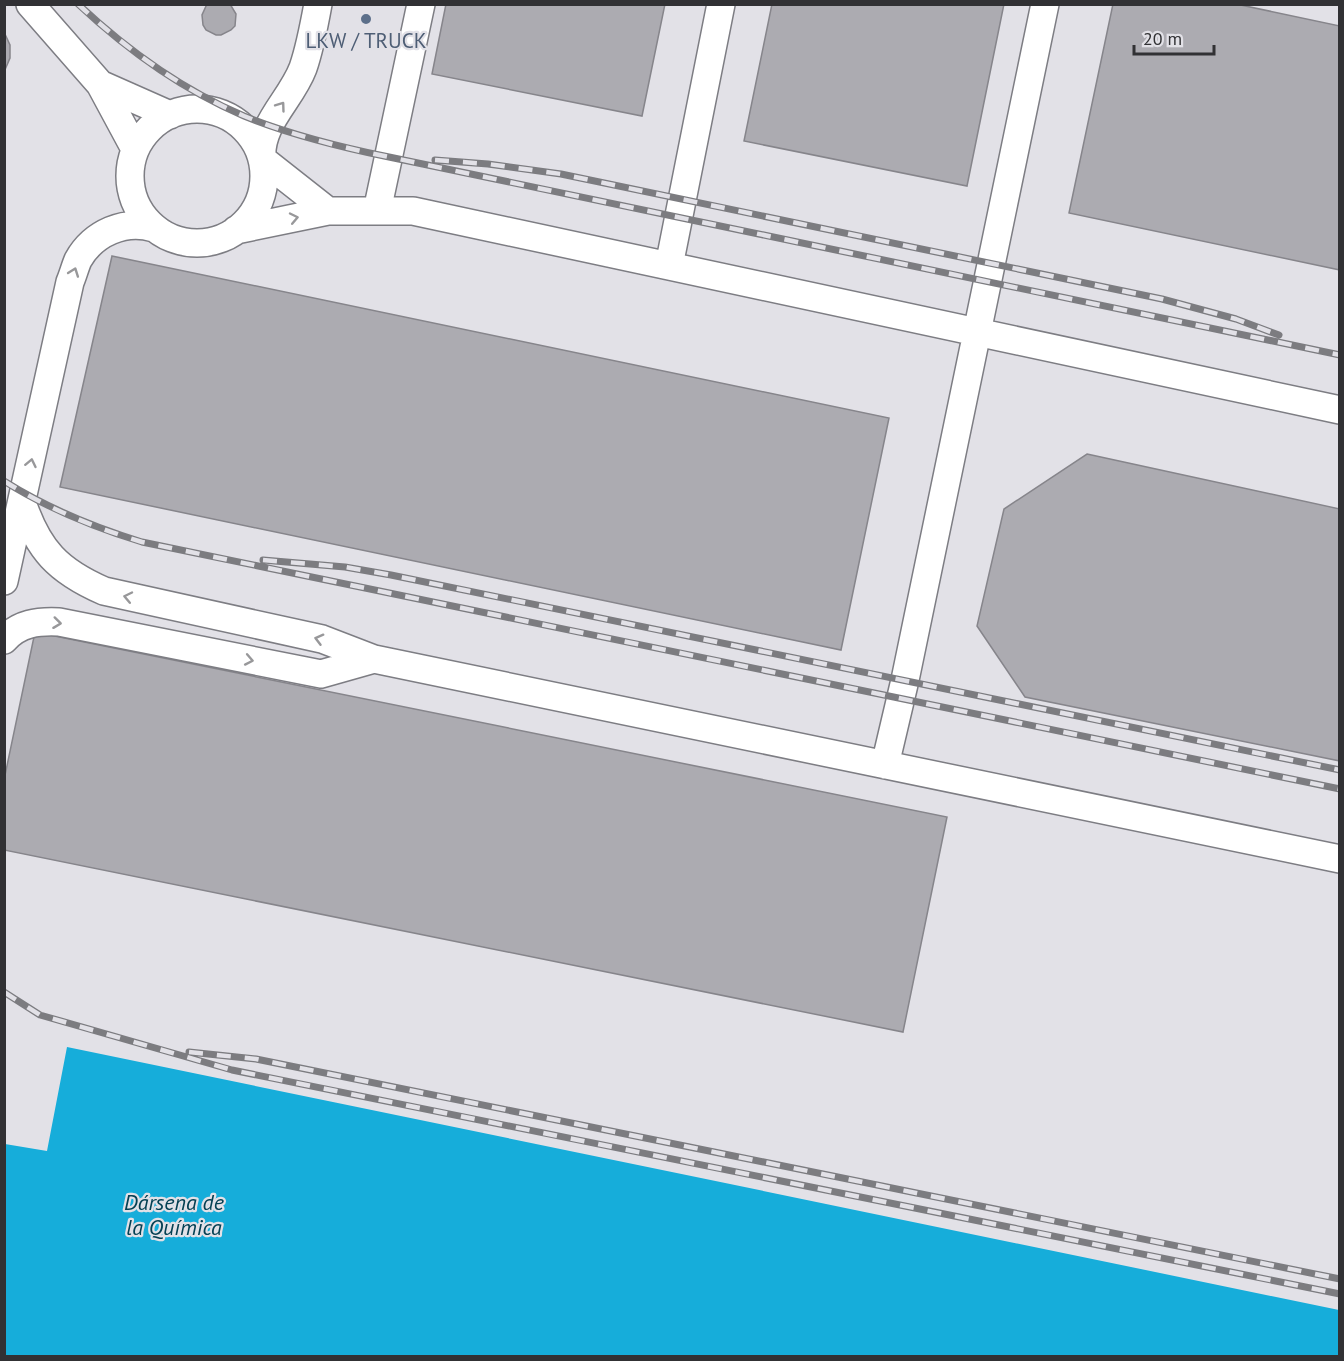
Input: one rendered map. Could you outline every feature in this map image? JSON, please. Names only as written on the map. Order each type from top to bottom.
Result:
[{"type":"lane","points":[[30,4],[100,84],[135,149]]},
{"type":"lane","points":[[237,230],[251,216],[260,199],[264,179],[261,147],[269,125],[295,86],[303,68],[318,4]]},
{"type":"lane","points":[[377,211],[421,4]]},
{"type":"lane","points":[[669,266],[721,4]]},
{"type":"lane","points":[[885,765],[905,680],[1045,4]]},
{"type":"lane","points":[[100,84],[170,115]]},
{"type":"lane","points":[[154,228],[140,212],[131,191],[130,170],[135,149],[143,135],[155,123],[185,110],[216,111],[243,126],[255,142],[262,159],[328,211]]},
{"type":"lane","points":[[4,581],[70,282],[78,261],[86,249],[96,240],[122,225],[141,224],[154,228],[173,239],[195,243],[217,240],[237,230],[328,211],[413,211],[1340,410]]},
{"type":"lane","points":[[22,502],[29,522],[44,548],[61,568],[82,582],[104,591],[322,639],[374,659],[1340,859]]},
{"type":"lane","points":[[4,640],[12,632],[27,624],[43,621],[58,622],[321,674],[374,659]]},
{"type":"water","name":"Dársena de la Química","points":[[67,1047],[1339,1310],[1339,1356],[5,1356],[5,1144],[47,1151]]},
{"type":"building","points":[[207,4],[230,4],[236,14],[235,26],[221,35],[206,30],[202,15]]},
{"type":"building","points":[[446,4],[665,4],[642,116],[432,74]]},
{"type":"building","points":[[772,4],[1004,4],[967,186],[744,141]]},
{"type":"building","points":[[1113,4],[1236,4],[1340,26],[1340,270],[1069,213]]},
{"type":"building","points":[[4,32],[10,45],[10,58],[4,72]]},
{"type":"building","points":[[112,256],[889,418],[841,650],[60,487]]},
{"type":"building","points":[[1087,454],[1340,509],[1340,761],[1025,697],[977,626],[1004,509]]},
{"type":"building","points":[[35,632],[947,817],[903,1032],[4,850],[4,780]]},
{"type":"railway","points":[[78,4],[156,67],[199,94],[244,116],[316,140],[1340,355]]},
{"type":"railway","points":[[435,160],[488,164],[561,174],[1162,299],[1236,319],[1279,335]]},
{"type":"railway","points":[[4,481],[71,516],[142,542],[1340,789]]},
{"type":"railway","points":[[263,560],[345,567],[391,575],[1340,770]]},
{"type":"railway","points":[[4,992],[40,1015],[232,1070],[1340,1294]]},
{"type":"railway","points":[[189,1052],[256,1059],[1340,1279]]},
{"type":"place","name":"LKW / TRUCK","points":[[366,19]]}]
